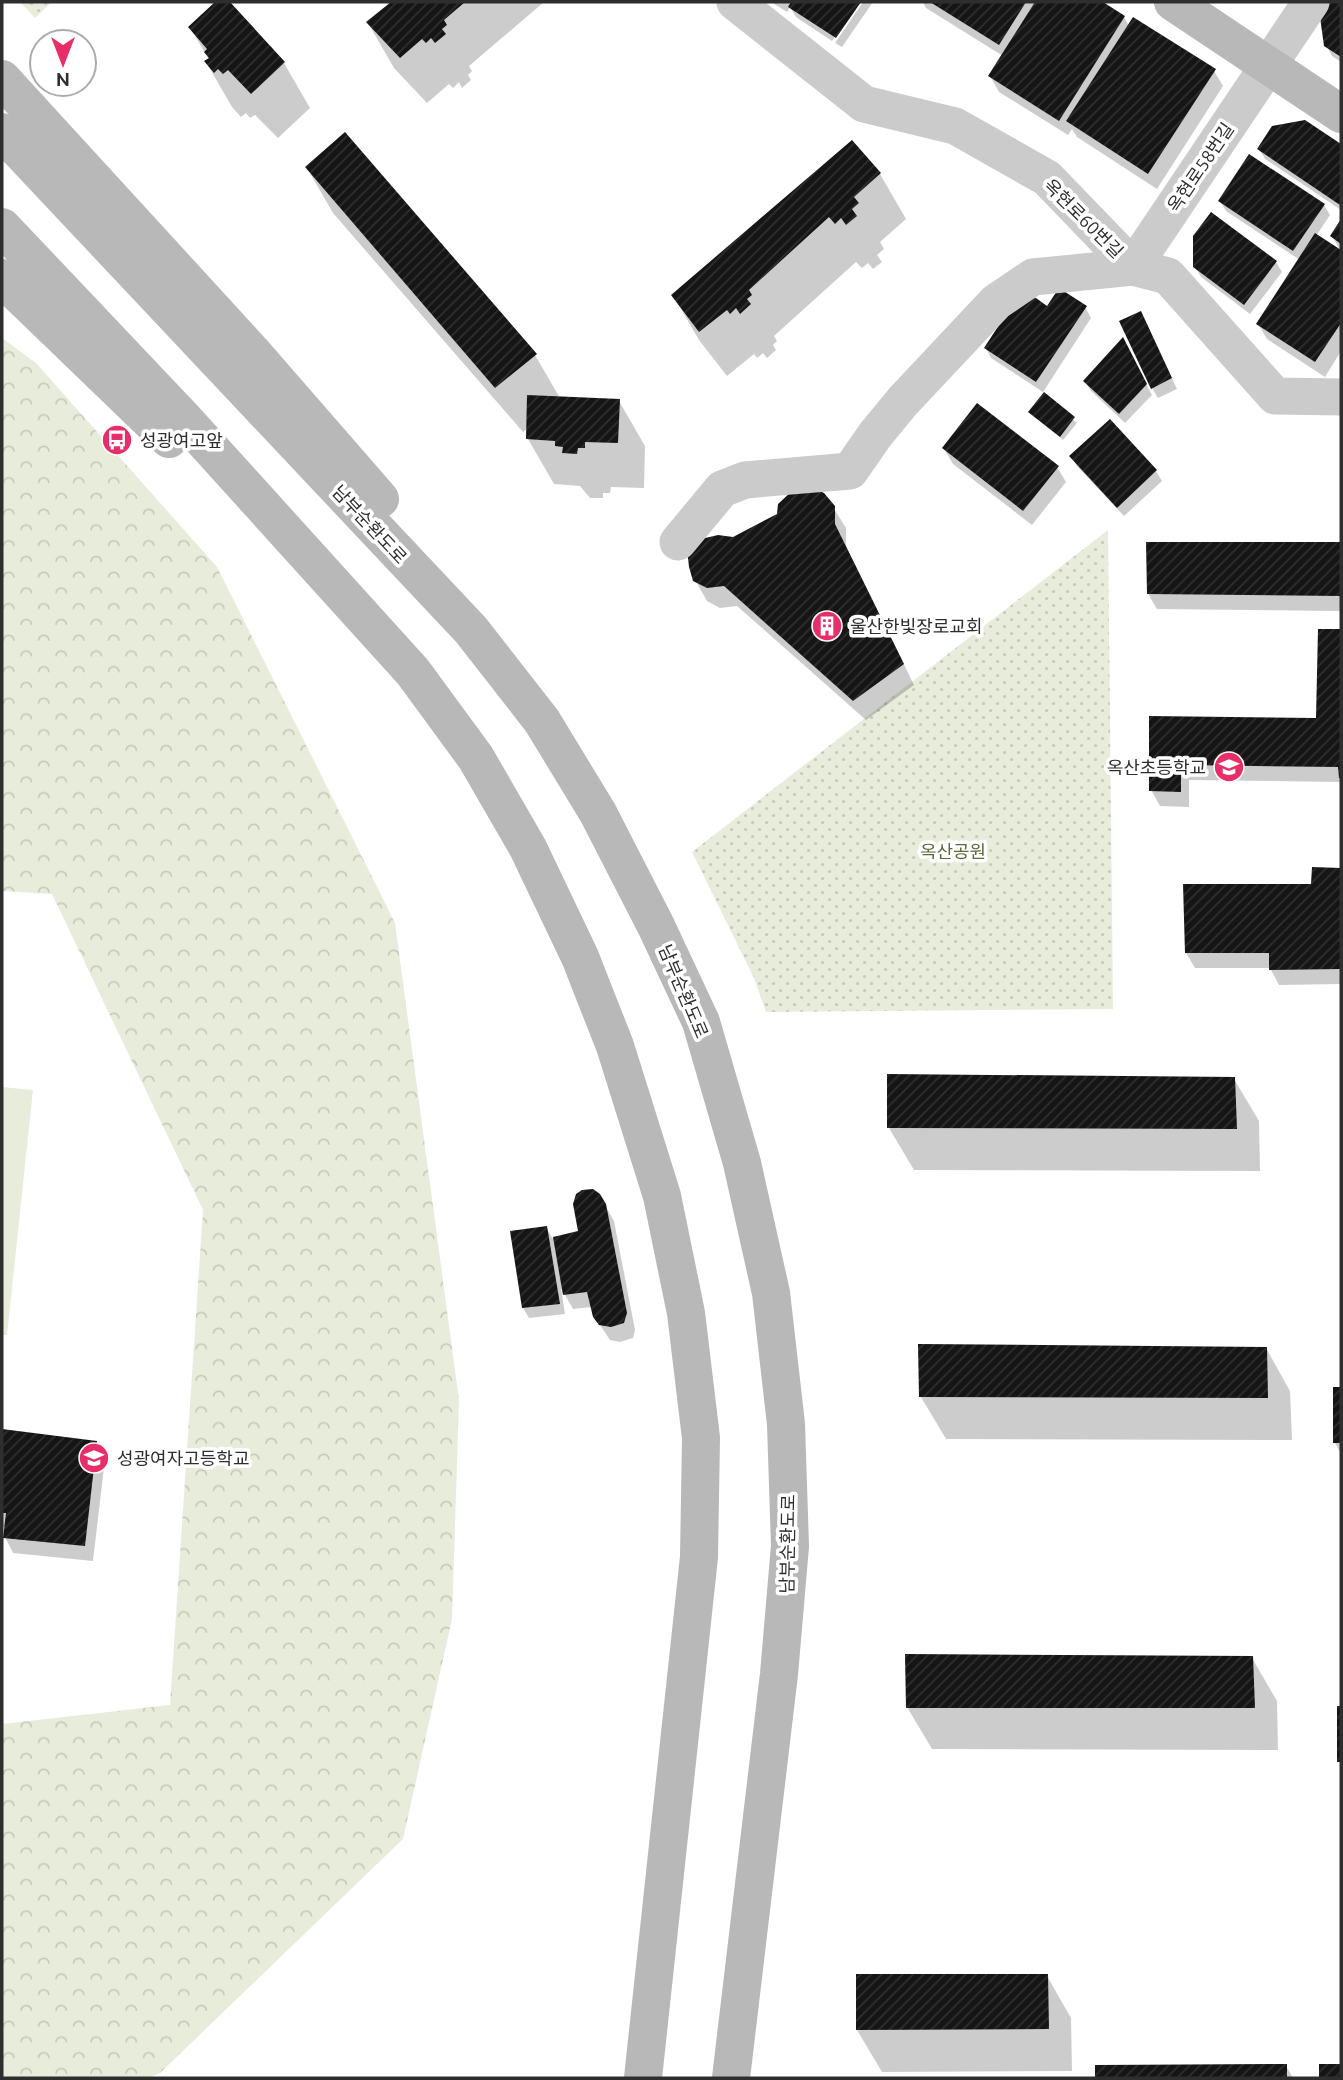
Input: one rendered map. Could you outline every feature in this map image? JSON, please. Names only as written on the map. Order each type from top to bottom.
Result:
[{"type":"main road","points":[[1173,2],[1341,114]]},
{"type":"main road","points":[[2,79],[252,352],[421,545],[481,627],[542,722]]},
{"type":"main road","name":"남부순환도로","points":[[2,132],[471,630],[542,722],[598,813],[701,1022],[742,1163],[771,1293],[786,1424],[790,1546],[779,1674],[732,2078]]},
{"type":"main road","points":[[2,227],[184,419],[413,672],[476,758],[528,848],[580,957],[615,1046],[662,1196],[686,1313],[701,1438],[699,1557],[643,2078]]},
{"type":"main road","points":[[2,278],[327,594],[403,672],[476,758]]},
{"type":"street","name":"옥현로60번길","points":[[735,2],[864,104],[955,126],[1047,178],[1133,267],[1168,276],[1275,396],[1341,397]]},
{"type":"street","name":"옥현로58번길","points":[[1133,267],[1311,2]]},
{"type":"street","points":[[678,542],[722,489],[745,480],[850,471],[903,401],[996,302],[1033,277],[1133,267]]},
{"type":"green space","points":[[20,2],[52,2],[35,18]]},
{"type":"green space","points":[[2,338],[36,363],[217,567],[395,923],[459,1400],[452,1619],[403,1839],[160,2073],[148,2078],[2,2078],[2,1724],[170,1705],[203,1210],[52,894],[2,891]]},
{"type":"green space","name":"옥산공원","points":[[1108,530],[1113,1009],[766,1012],[754,978],[692,852]]},
{"type":"green space","points":[[2,1087],[33,1090],[7,1335],[2,1335]]},
{"type":"building","points":[[215,2],[230,2],[285,62],[251,94],[228,70],[223,74],[218,69],[214,73],[204,61],[209,58],[204,52],[207,49],[188,27]]},
{"type":"building","points":[[391,2],[465,2],[444,20],[447,25],[442,29],[446,34],[435,43],[431,38],[426,43],[422,39],[400,58],[366,22]]},
{"type":"building","points":[[791,2],[861,2],[836,38],[788,7]]},
{"type":"building","points":[[930,2],[1026,2],[999,45]]},
{"type":"building","points":[[1035,2],[1103,2],[1125,16],[1059,121],[988,76]]},
{"type":"building","points":[[1329,2],[1341,2],[1341,57],[1324,46],[1320,17]]},
{"type":"building","points":[[1133,17],[1216,69],[1148,174],[1066,121]]},
{"type":"building","points":[[1305,120],[1341,144],[1340,205],[1257,149],[1272,126]]},
{"type":"building","points":[[345,132],[537,354],[495,388],[305,167]]},
{"type":"building","points":[[852,140],[881,173],[854,197],[859,203],[852,209],[857,216],[846,225],[841,218],[835,224],[829,217],[749,290],[752,295],[747,299],[751,304],[740,314],[736,308],[730,314],[727,310],[699,332],[671,295]]},
{"type":"building","points":[[1249,154],[1325,204],[1293,251],[1218,201]]},
{"type":"building","points":[[1211,212],[1277,261],[1244,305],[1193,267],[1193,236]]},
{"type":"building","points":[[1341,219],[1341,244],[1330,236]]},
{"type":"building","points":[[1315,233],[1341,250],[1341,323],[1315,362],[1256,324]]},
{"type":"building","points":[[1059,288],[1087,306],[1036,382],[984,348],[1016,299],[1036,298],[1047,306]]},
{"type":"building","points":[[1141,311],[1172,378],[1151,389],[1119,321]]},
{"type":"building","points":[[1123,337],[1147,384],[1119,414],[1083,381]]},
{"type":"building","points":[[1044,392],[1075,417],[1060,437],[1028,412]]},
{"type":"building","points":[[527,395],[620,399],[618,443],[585,442],[585,448],[578,448],[577,454],[562,453],[563,447],[555,446],[555,441],[526,439]]},
{"type":"building","points":[[977,403],[1059,466],[1023,511],[942,448]]},
{"type":"building","points":[[1110,419],[1157,470],[1117,508],[1069,456]]},
{"type":"building","name":"울산한빛장로교회","points":[[811,487],[824,493],[835,506],[835,524],[904,664],[853,701],[724,586],[707,588],[693,581],[689,567],[687,549],[701,539],[718,535],[733,537],[777,514],[778,504],[792,491]]},
{"type":"building","points":[[1146,542],[1341,542],[1341,596],[1147,594]]},
{"type":"building","points":[[1318,629],[1341,629],[1341,778],[1338,767],[1181,765],[1181,792],[1149,791],[1149,716],[1316,718]]},
{"type":"building","points":[[1312,867],[1341,868],[1341,969],[1269,970],[1269,953],[1185,953],[1183,884],[1311,884]]},
{"type":"building","points":[[887,1074],[1235,1077],[1237,1129],[887,1128]]},
{"type":"building","points":[[593,1189],[606,1204],[627,1313],[624,1323],[611,1327],[599,1325],[593,1317],[587,1292],[563,1295],[553,1237],[578,1231],[573,1204],[576,1194],[582,1190]]},
{"type":"building","points":[[547,1226],[560,1304],[522,1308],[510,1231]]},
{"type":"building","points":[[918,1344],[1267,1347],[1268,1398],[919,1397]]},
{"type":"building","points":[[1333,1387],[1341,1387],[1341,1443],[1333,1443]]},
{"type":"building","points":[[2,1429],[97,1441],[85,1546],[3,1538],[6,1513],[2,1513]]},
{"type":"building","points":[[905,1654],[1253,1656],[1255,1708],[906,1708]]},
{"type":"building","points":[[1337,1706],[1341,1706],[1341,1762],[1337,1762]]},
{"type":"building","points":[[856,1974],[1048,1974],[1049,2029],[856,2030]]},
{"type":"building","points":[[1287,2064],[1287,2078],[1095,2078],[1095,2065]]},
{"type":"building","points":[[1319,2064],[1341,2064],[1341,2078],[1319,2078]]},
{"type":"place","name":"성광여고앞","points":[[117,440]]},
{"type":"place","name":"울산한빛장로교회","points":[[827,626]]},
{"type":"place","name":"옥산초등학교","points":[[1229,767]]},
{"type":"place","name":"성광여자고등학교","points":[[94,1458]]}]
